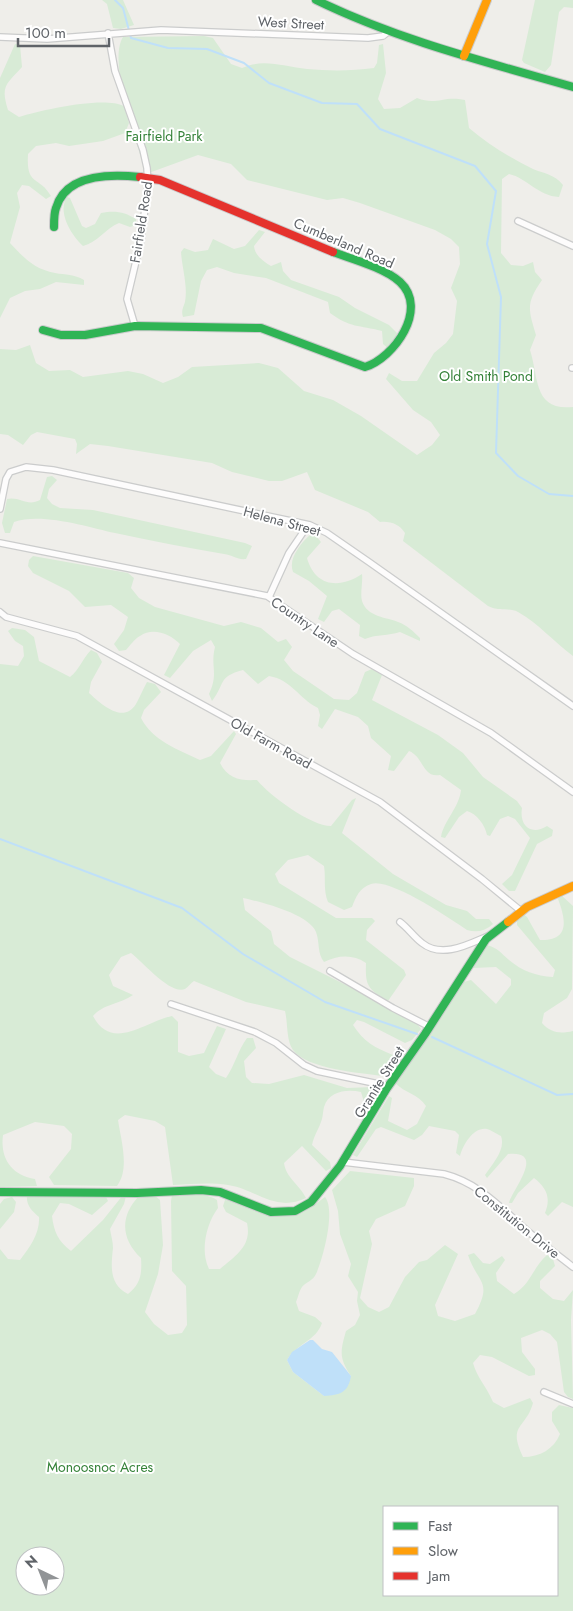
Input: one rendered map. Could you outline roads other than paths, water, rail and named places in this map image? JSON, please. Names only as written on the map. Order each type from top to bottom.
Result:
[{"type":"street","points":[[316,0],[388,32],[573,87]]},
{"type":"street","points":[[464,56],[487,0]]},
{"type":"street","name":"West Street","points":[[0,36],[47,39],[134,30],[368,38],[383,36],[388,32]]},
{"type":"street","name":"Fairfield Road","points":[[108,33],[115,71],[144,150],[148,178],[141,240],[127,299],[135,326]]},
{"type":"street","name":"Cumberland Road","points":[[43,330],[61,335],[85,335],[135,326],[261,328],[365,367],[375,366],[385,360],[393,350],[402,336],[410,305],[408,292],[394,277],[160,180],[98,177],[75,182],[64,192],[56,206],[54,227]]},
{"type":"street","points":[[518,221],[573,246]]},
{"type":"street","name":"Helena Street","points":[[0,509],[6,479],[10,472],[26,467],[53,470],[308,525],[328,533],[573,706]]},
{"type":"street","points":[[268,597],[289,553],[308,525]]},
{"type":"street","name":"Country Lane","points":[[0,543],[268,597],[353,654],[490,733],[573,792]]},
{"type":"street","name":"Old Farm Road","points":[[0,612],[21,621],[77,636],[380,802],[521,911]]},
{"type":"street","name":"Granite Street","points":[[0,1192],[137,1193],[174,1190],[220,1192],[271,1212],[295,1211],[311,1202],[342,1162],[388,1086],[430,1027],[474,956],[490,935],[521,911],[573,886]]},
{"type":"street","points":[[400,922],[422,943],[434,949],[461,947],[490,935]]},
{"type":"street","points":[[330,971],[393,1008],[430,1027]]},
{"type":"street","points":[[170,1004],[255,1032],[276,1043],[304,1065],[316,1071],[388,1086]]},
{"type":"street","name":"Constitution Drive","points":[[342,1162],[444,1174],[458,1178],[499,1204],[531,1235],[573,1267]]},
{"type":"street","points":[[544,1392],[573,1404]]},
{"type":"water","points":[[313,1340],[322,1349],[332,1352],[351,1376],[348,1386],[339,1394],[324,1396],[293,1372],[287,1360],[292,1352]]},
{"type":"waterway","points":[[115,0],[123,8],[131,38],[168,48],[207,49],[244,63],[269,83],[322,103],[357,104],[380,129],[475,166],[496,191],[487,244],[501,297],[496,453],[518,476],[549,494],[573,496]]},
{"type":"waterway","points":[[0,839],[182,908],[243,954],[325,1002],[417,1034]]},
{"type":"waterway","points":[[432,1037],[557,1095],[573,1094]]},
{"type":"park label","name":"Fairfield Park","points":[[164,136]]},
{"type":"park label","name":"Old Smith Pond","points":[[486,376]]},
{"type":"park label","name":"Monoosnoc Acres","points":[[100,1467]]}]
